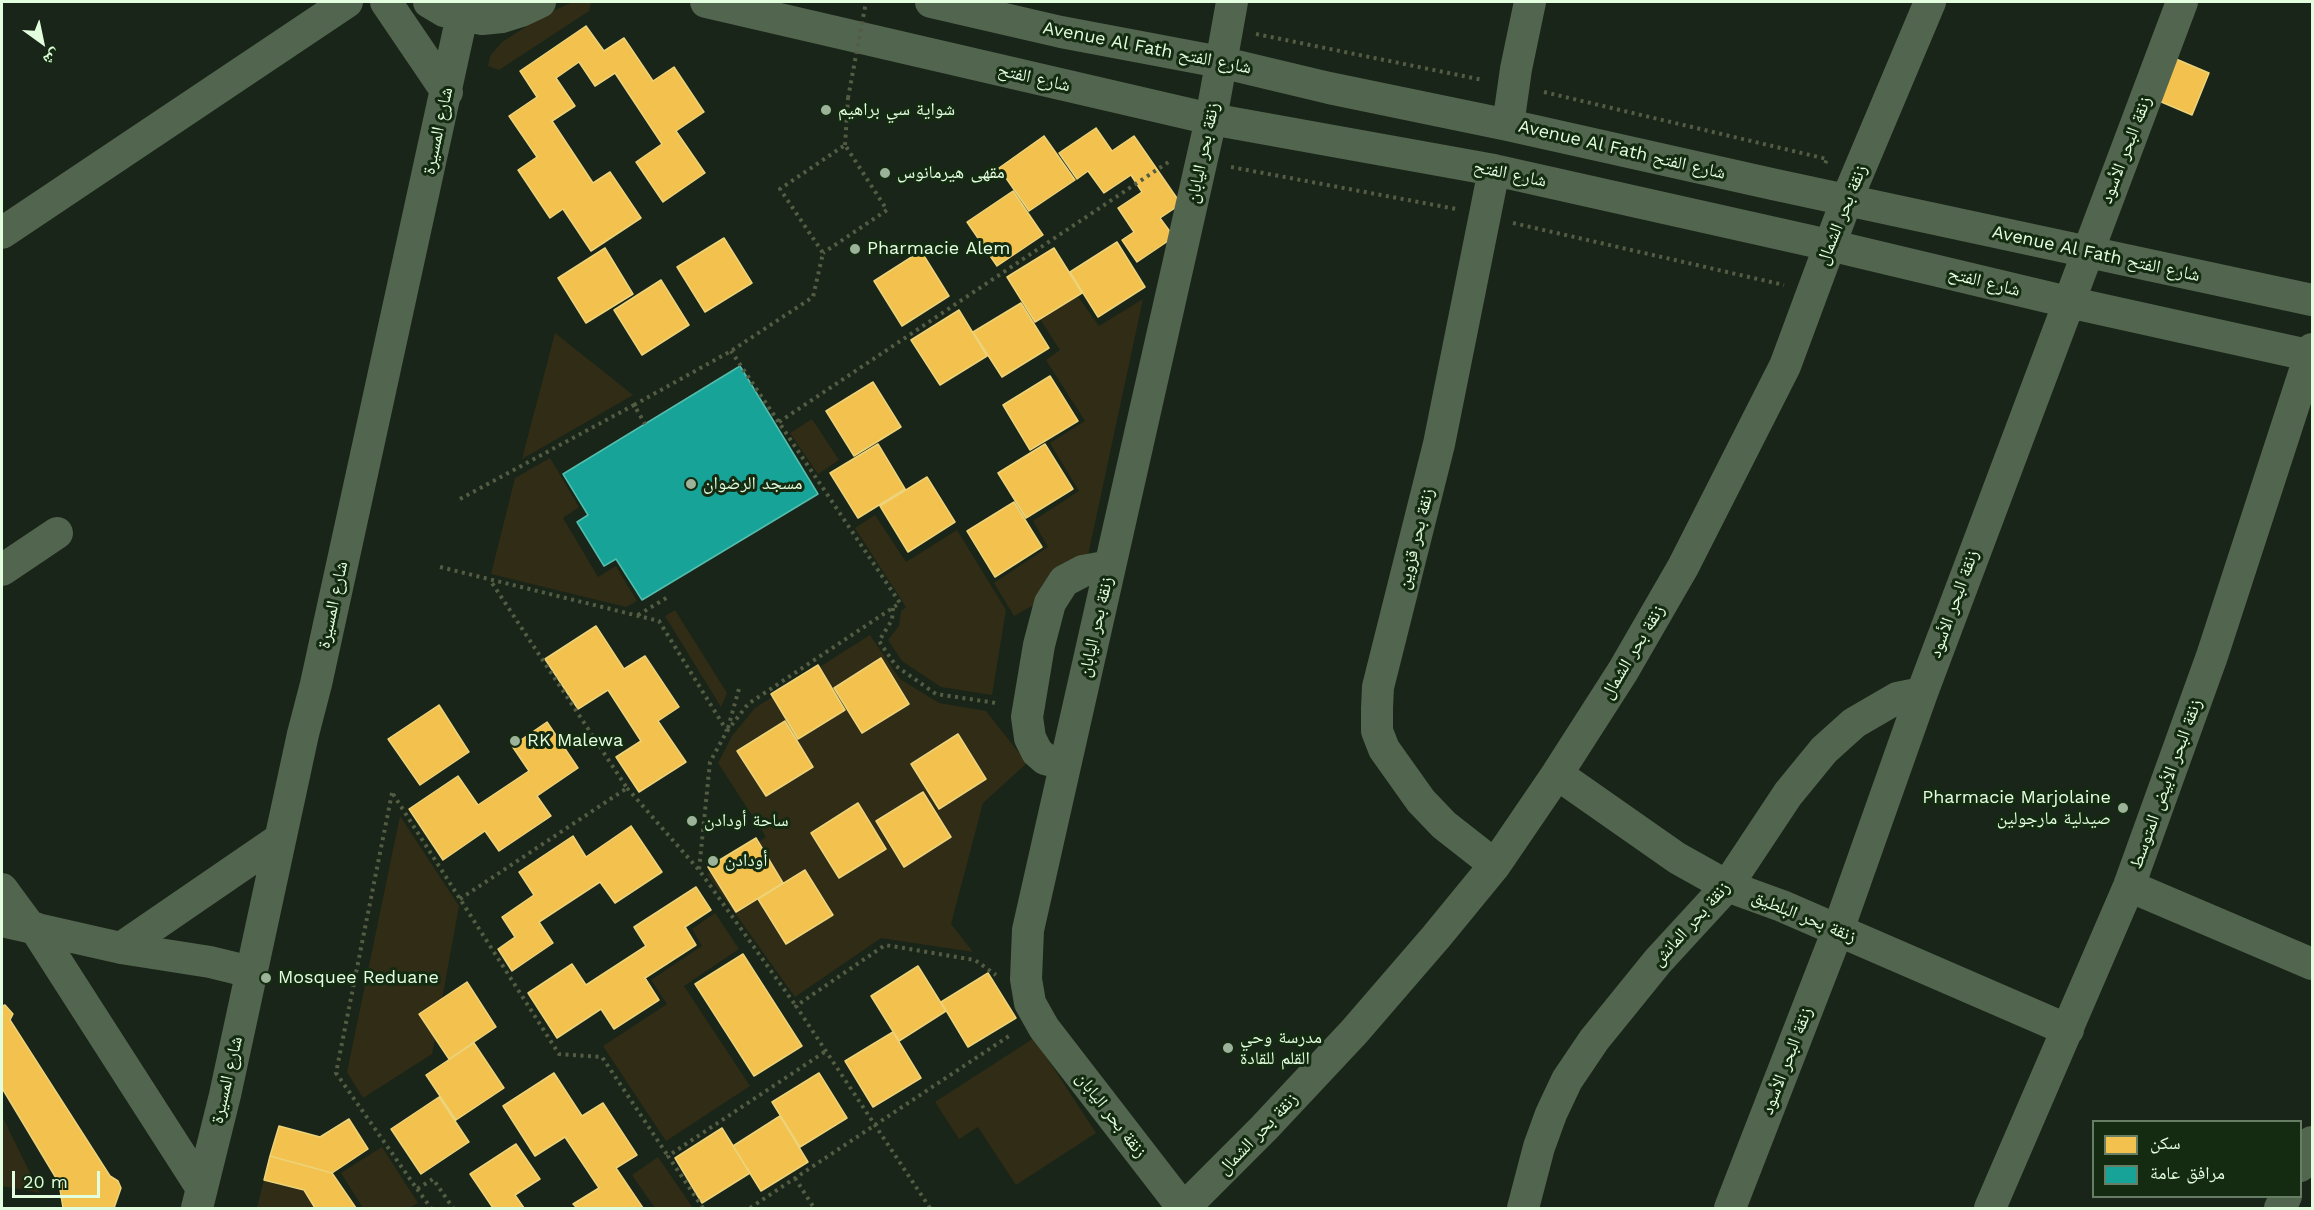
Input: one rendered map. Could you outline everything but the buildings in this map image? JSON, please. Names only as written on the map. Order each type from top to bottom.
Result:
[{"type":"street","points":[[2,234],[347,2]]},
{"type":"street","points":[[386,2],[447,92]]},
{"type":"street","points":[[429,2],[444,10],[464,9],[482,19],[502,17],[540,2]]},
{"type":"street","name":"شارع الفتح","points":[[706,2],[1211,118],[1494,170],[1829,244],[2067,302],[2312,353]]},
{"type":"street","name":"Avenue Al Fath شارع الفتح","points":[[931,2],[1072,34],[1220,62],[1329,88],[1508,124],[2088,253],[2313,300]]},
{"type":"street","name":"زنقة بحر اليابان","points":[[1184,1209],[1044,1029],[1034,1008],[1026,979],[1029,930],[1202,161],[1232,2]]},
{"type":"street","points":[[1508,124],[1516,69],[1530,2]]},
{"type":"street","name":"زنقة بحر الشمال","points":[[1184,1209],[1354,1032],[1436,937],[1494,865],[1557,774],[1623,671],[1704,527],[1785,366],[1829,244],[1930,2]]},
{"type":"street","name":"زنقة البحر الأسود","points":[[1730,1209],[1838,930],[1922,693],[2067,302],[2088,253],[2182,2]]},
{"type":"street","name":"شارع المسيرة","points":[[199,1198],[225,1095],[250,972],[316,684],[464,9]]},
{"type":"street","name":"زنقة بحر قزوين","points":[[1494,170],[1439,444],[1378,687],[1377,731],[1384,749],[1420,801],[1444,825],[1494,865]]},
{"type":"street","name":"زنقة البحر الأبيض المتوسط","points":[[1990,1209],[2129,886],[2212,656],[2312,353]]},
{"type":"street","points":[[2,570],[57,533]]},
{"type":"street","points":[[1065,764],[1045,759],[1037,752],[1030,738],[1027,717],[1039,645],[1050,603],[1064,581],[1083,571],[1110,566]]},
{"type":"street","name":"زنقة بحر المانش","points":[[1524,1209],[1539,1147],[1567,1080],[1594,1041],[1644,977],[1727,886],[1788,794],[1824,750],[1862,717],[1897,698],[1922,693]]},
{"type":"street","name":"زنقة بحر البلطيق","points":[[1557,774],[1677,858],[1727,886],[1782,906],[2068,1030]]},
{"type":"street","points":[[121,948],[280,839]]},
{"type":"street","points":[[2129,886],[2313,964]]},
{"type":"street","points":[[2,889],[22,925],[199,1198]]},
{"type":"street","points":[[22,925],[121,948],[210,962],[250,972]]},
{"type":"street","points":[[2302,1164],[2313,1142]]},
{"type":"path","points":[[460,499],[731,351],[813,297],[823,253],[887,210],[844,145],[848,98],[866,2]]},
{"type":"path","points":[[823,253],[780,189],[844,145]]},
{"type":"path","points":[[778,422],[1165,166],[1174,156],[1485,216],[1791,286],[1798,271],[1818,274]]},
{"type":"path","points":[[699,870],[710,762],[727,731],[748,704],[900,603],[731,351]]},
{"type":"path","points":[[633,405],[645,424]]},
{"type":"path","points":[[440,567],[659,621],[727,731]]},
{"type":"path","points":[[489,579],[627,788],[699,870],[796,1006],[930,1209]]},
{"type":"path","points":[[637,616],[668,597]]},
{"type":"path","points":[[893,607],[892,620],[879,641],[896,666],[936,694],[996,703]]},
{"type":"path","points":[[727,731],[740,685]]},
{"type":"path","points":[[460,899],[627,788]]},
{"type":"path","points":[[431,1209],[336,1073],[392,793],[559,1054],[602,1057],[703,1209]]},
{"type":"path","points":[[750,1209],[876,1125],[1034,1008],[975,960],[885,945],[796,1006]]},
{"type":"path","points":[[668,1156],[826,1051]]},
{"type":"path","points":[[417,1189],[433,1179],[453,1209]]},
{"type":"path","points":[[795,1179],[814,1209]]},
{"type":"shaded area","points":[[573,2],[591,2],[589,11],[499,70],[488,66],[490,56],[502,42],[546,14]]},
{"type":"shaded area","points":[[1077,295],[1099,326],[1143,299],[1087,560],[1046,598],[1014,616],[994,583],[1048,547],[1033,521],[1079,491],[1050,443],[1085,421],[1046,360],[1060,350],[1040,319]]},
{"type":"shaded area","points":[[555,333],[633,395],[522,459]]},
{"type":"shaded area","points":[[812,419],[839,460],[818,474],[790,433]]},
{"type":"shaded area","points":[[550,458],[579,507],[563,518],[598,577],[616,566],[637,601],[626,607],[491,574],[515,478]]},
{"type":"shaded area","points":[[875,515],[906,562],[957,530],[1006,610],[992,695],[941,687],[902,661],[888,640],[899,626],[901,611],[906,607],[855,528]]},
{"type":"shaded area","points":[[675,610],[727,693],[721,707],[665,616]]},
{"type":"shaded area","points":[[870,635],[900,679],[939,703],[986,711],[1027,763],[983,803],[951,924],[973,952],[881,938],[795,997],[707,874],[766,837],[718,763],[732,736],[755,708]]},
{"type":"shaded area","points":[[400,816],[459,906],[432,1054],[363,1098],[347,1072]]},
{"type":"shaded area","points":[[715,913],[739,949],[684,986],[750,1086],[666,1141],[603,1046],[667,1004],[651,980],[702,946],[692,929]]},
{"type":"shaded area","points":[[1034,1038],[1096,1133],[1016,1185],[978,1127],[959,1139],[935,1102]]},
{"type":"shaded area","points":[[2,1116],[40,1193],[2,1186]]},
{"type":"shaded area","points":[[382,1147],[418,1203],[409,1208],[363,1208],[341,1173]]},
{"type":"shaded area","points":[[658,1157],[693,1208],[655,1208],[632,1175]]},
{"type":"shaded area","points":[[264,1180],[304,1190],[315,1208],[257,1208]]},
{"type":"place","name":"شواية سي براهيم","points":[[826,110]]},
{"type":"place","name":"مقهى هيرمانوس","points":[[885,173]]},
{"type":"place","name":"Pharmacie Alem","points":[[855,249]]},
{"type":"place","name":"مسجد الرضوان","points":[[691,484]]},
{"type":"place","name":"RK Malewa","points":[[515,741]]},
{"type":"place","name":"Pharmacie Marjolaine صيدلية مارجولين","points":[[2123,808]]},
{"type":"place","name":"ساحة أودادن","points":[[692,821]]},
{"type":"place","name":"أودادن","points":[[713,861]]},
{"type":"place","name":"Mosquee Reduane","points":[[266,978]]},
{"type":"place","name":"مدرسة وحي القلم للقادة","points":[[1228,1048]]}]
